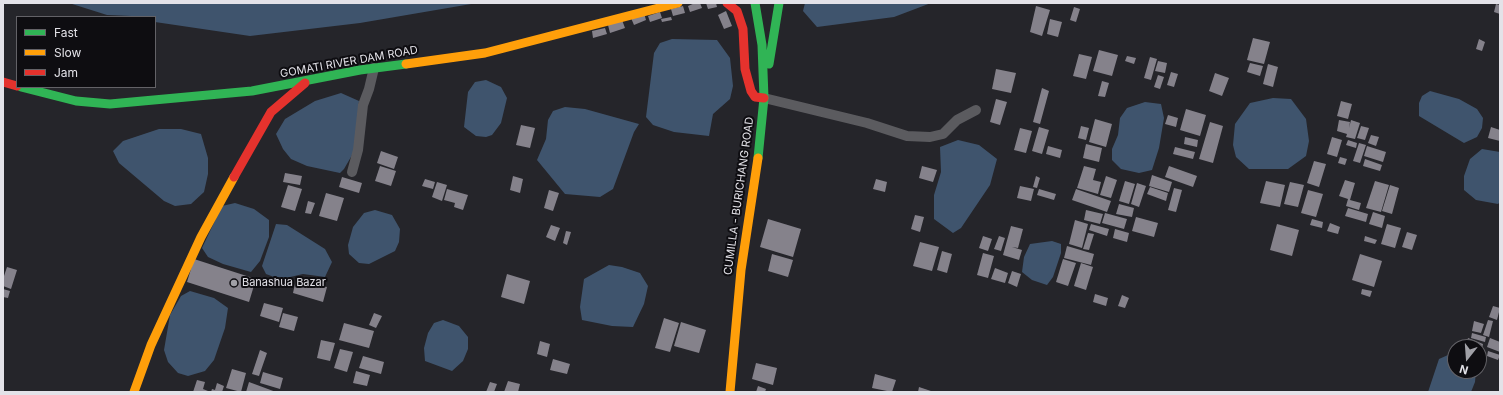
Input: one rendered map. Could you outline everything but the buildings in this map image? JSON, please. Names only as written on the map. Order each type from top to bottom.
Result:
[{"type":"main road","name":"GOMATI RIVER DAM ROAD","points":[[24,88],[56,97],[110,104],[252,91],[374,68],[485,53],[678,3]]},
{"type":"main road","points":[[728,3],[737,11],[743,29],[745,69],[751,91],[755,97],[764,98],[779,3]]},
{"type":"main road","name":"CUMILLA - BURICHANG ROAD","points":[[730,392],[740,270],[762,131],[764,98],[762,45],[755,3]]},
{"type":"main road","points":[[134,392],[151,345],[201,237],[237,171],[271,112],[307,81]]},
{"type":"main road","points":[[3,82],[16,86]]},
{"type":"street","points":[[352,172],[358,150],[363,105],[374,68]]},
{"type":"street","points":[[764,98],[829,113],[907,136],[930,137],[943,134],[957,120],[976,110]]},
{"type":"water","points":[[69,3],[477,3],[360,23],[250,36],[156,22],[156,16],[107,15]]},
{"type":"water","points":[[805,3],[931,3],[894,17],[817,27],[803,11]]},
{"type":"water","points":[[672,39],[717,40],[730,58],[733,86],[730,99],[713,114],[709,136],[674,132],[653,125],[646,117],[654,53],[660,43]]},
{"type":"water","points":[[486,80],[501,87],[507,98],[501,123],[492,135],[486,137],[476,136],[464,127],[468,92],[475,82]]},
{"type":"water","points":[[1430,91],[1459,99],[1477,109],[1483,118],[1482,128],[1477,137],[1464,143],[1419,116],[1419,103],[1422,96]]},
{"type":"water","points":[[341,93],[359,101],[355,150],[344,169],[340,173],[307,166],[291,159],[283,149],[276,134],[285,119],[315,101]]},
{"type":"water","points":[[1273,98],[1291,99],[1306,119],[1309,141],[1306,156],[1288,169],[1249,169],[1236,157],[1233,145],[1235,124],[1250,103]]},
{"type":"water","points":[[1145,102],[1161,104],[1164,118],[1159,148],[1152,170],[1139,173],[1121,169],[1112,160],[1112,149],[1118,135],[1120,118],[1127,108]]},
{"type":"water","points":[[565,107],[585,109],[639,124],[634,132],[613,189],[600,197],[565,194],[537,160],[546,139],[548,120],[553,111]]},
{"type":"water","points":[[159,129],[181,129],[201,134],[208,158],[208,174],[204,192],[191,204],[175,206],[164,201],[119,163],[113,151],[123,141]]},
{"type":"water","points":[[958,140],[979,145],[997,159],[990,185],[961,228],[953,233],[934,219],[934,195],[941,172],[940,147]]},
{"type":"water","points":[[1482,149],[1500,152],[1500,202],[1498,204],[1476,200],[1464,190],[1464,176],[1470,159]]},
{"type":"water","points":[[235,203],[254,209],[269,220],[269,237],[260,261],[251,272],[223,264],[208,257],[202,248],[222,206]]},
{"type":"water","points":[[375,210],[392,215],[400,229],[399,242],[395,251],[369,264],[359,263],[349,254],[348,245],[353,227],[364,213]]},
{"type":"water","points":[[276,224],[287,225],[325,249],[332,262],[325,277],[303,274],[286,278],[274,277],[266,274],[262,266]]},
{"type":"water","points":[[1052,241],[1061,244],[1061,253],[1053,277],[1047,285],[1032,280],[1022,272],[1024,257],[1030,244]]},
{"type":"water","points":[[609,265],[622,267],[640,273],[648,286],[644,304],[633,327],[612,326],[582,320],[580,307],[584,279]]},
{"type":"water","points":[[190,291],[214,298],[228,308],[225,328],[214,360],[205,371],[188,376],[178,373],[168,362],[164,350],[170,315],[181,296]]},
{"type":"water","points":[[443,320],[459,326],[468,337],[468,349],[463,361],[452,371],[425,361],[424,348],[428,333],[434,323]]},
{"type":"water","points":[[1447,355],[1447,379],[1475,379],[1471,392],[1428,392],[1439,359]]},
{"type":"traffic: fast","points":[[755,3],[762,45],[764,98],[758,158]]},
{"type":"traffic: fast","points":[[769,64],[779,3]]},
{"type":"traffic: fast","points":[[25,88],[76,101],[110,104],[252,91],[360,70],[406,64]]},
{"type":"traffic: slow","points":[[406,64],[485,53],[678,3]]},
{"type":"traffic: slow","points":[[730,392],[741,270],[758,158]]},
{"type":"traffic: slow","points":[[134,392],[151,345],[201,237],[234,177]]},
{"type":"traffic: jam","points":[[727,3],[737,11],[743,29],[745,69],[751,91],[755,97],[764,98]]},
{"type":"traffic: jam","points":[[3,82],[16,86]]},
{"type":"traffic: jam","points":[[234,177],[271,112],[305,83]]},
{"type":"place","name":"Banashua Bazar","points":[[234,283]]}]
